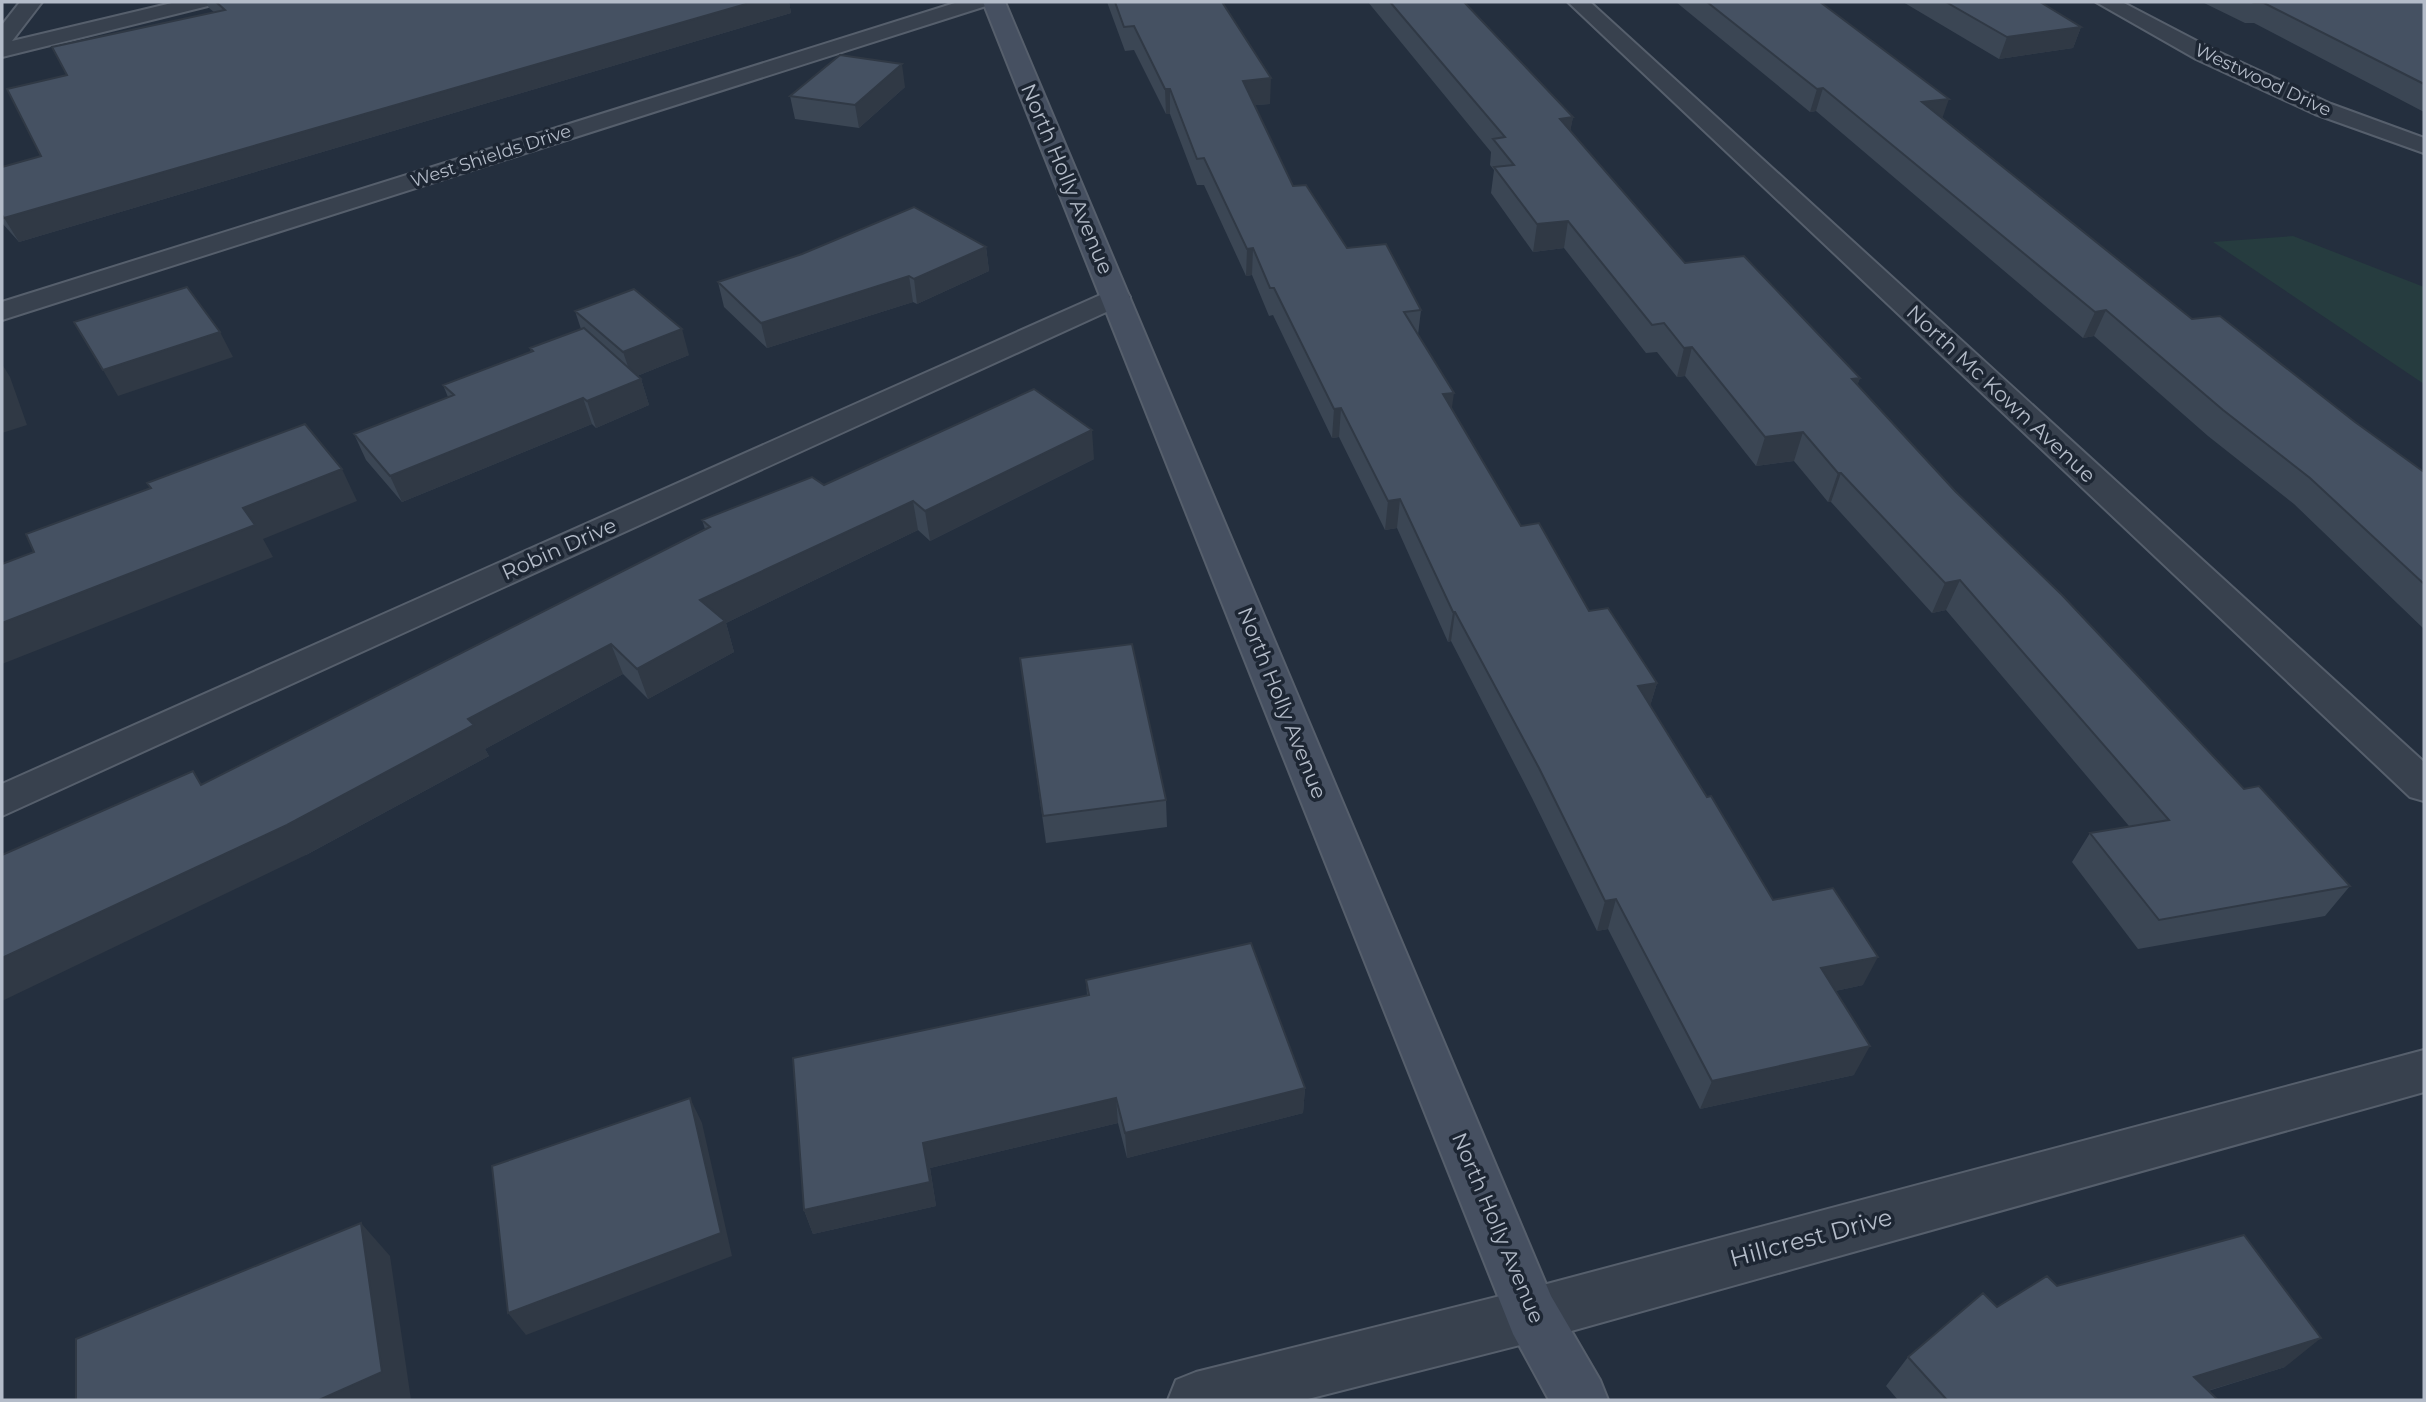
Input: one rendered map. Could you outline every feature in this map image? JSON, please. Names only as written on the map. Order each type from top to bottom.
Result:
[{"type":"street","points":[[2,39],[31,2]]},
{"type":"street","points":[[2,50],[201,2]]},
{"type":"street","name":"West Shields Drive","points":[[2,311],[979,2]]},
{"type":"street","name":"North Holly Avenue","points":[[994,2],[1532,1315],[1580,1400]]},
{"type":"street","name":"North Mc Kown Avenue","points":[[1577,2],[2424,786]]},
{"type":"street","name":"Westwood Drive","points":[[2108,2],[2204,54],[2323,109],[2424,146]]},
{"type":"street","name":"Robin Drive","points":[[2,802],[1116,297]]},
{"type":"street","name":"Hillcrest Drive","points":[[1196,1400],[1532,1315],[2424,1070]]},
{"type":"green space","points":[[2293,236],[2424,287],[2424,384],[2213,242]]},
{"type":"building","points":[[216,2],[753,2],[4,218],[2,167],[41,156],[7,89],[67,75],[52,47],[225,10]]},
{"type":"building","points":[[1115,2],[1222,2],[1271,78],[1243,81],[1293,186],[1306,185],[1347,248],[1386,244],[1421,310],[1404,312],[1454,393],[1443,394],[1521,526],[1539,523],[1589,611],[1608,608],[1657,683],[1638,686],[1707,797],[1711,796],[1773,900],[1833,888],[1878,957],[1821,968],[1870,1046],[1712,1081],[1616,899],[1605,901],[1539,768],[1453,612],[1400,499],[1388,501],[1341,408],[1334,409],[1274,288],[1270,288],[1253,248],[1247,249],[1204,158],[1197,159],[1170,89],[1165,89],[1134,26],[1124,27]]},
{"type":"building","points":[[1390,2],[1464,2],[1573,117],[1560,119],[1685,263],[1744,256],[1860,378],[1852,379],[1955,491],[2062,595],[2244,789],[2259,786],[2350,886],[2159,920],[2090,833],[2169,820],[1960,580],[1945,583],[1841,473],[1838,473],[1803,432],[1765,437],[1692,347],[1684,348],[1664,323],[1652,325],[1568,221],[1537,224],[1494,167],[1514,165],[1493,139],[1505,137]]},
{"type":"building","points":[[1707,2],[1820,2],[1949,99],[1922,102],[2192,319],[2220,316],[2355,422],[2424,472],[2424,584],[2310,478],[2223,410],[2106,310],[2095,312],[1823,88],[1817,89]]},
{"type":"building","points":[[1946,2],[2040,2],[2081,27],[2007,37]]},
{"type":"building","points":[[2252,2],[2424,2],[2424,84],[2264,3]]},
{"type":"building","points":[[840,55],[902,64],[855,105],[790,96]]},
{"type":"building","points":[[914,207],[986,247],[914,279],[909,276],[761,323],[718,282],[802,254]]},
{"type":"building","points":[[187,287],[220,332],[103,370],[74,322]]},
{"type":"building","points":[[634,289],[682,329],[623,352],[575,311]]},
{"type":"building","points":[[584,328],[641,379],[587,401],[583,398],[390,476],[354,434],[454,395],[443,385],[533,351],[530,348]]},
{"type":"building","points":[[1034,389],[1092,430],[925,511],[913,501],[700,600],[725,621],[637,669],[611,644],[468,719],[474,725],[287,825],[2,958],[2,855],[193,771],[201,785],[710,527],[702,520],[812,477],[824,485]]},
{"type":"building","points":[[305,424],[342,469],[243,508],[255,525],[2,623],[2,564],[34,552],[26,534],[151,488],[147,483]]},
{"type":"building","points":[[1132,644],[1166,800],[1043,816],[1020,658]]},
{"type":"building","points":[[1251,943],[1305,1088],[1125,1133],[1116,1098],[923,1143],[930,1182],[804,1210],[793,1058],[1089,995],[1086,980]]},
{"type":"building","points":[[690,1098],[721,1233],[508,1313],[492,1166]]},
{"type":"building","points":[[361,1223],[382,1372],[319,1400],[76,1400],[76,1339]]},
{"type":"building","points":[[2244,1235],[2321,1338],[2194,1377],[2218,1400],[1947,1400],[1908,1357],[1983,1293],[1997,1307],[2047,1276],[2057,1286]]}]
